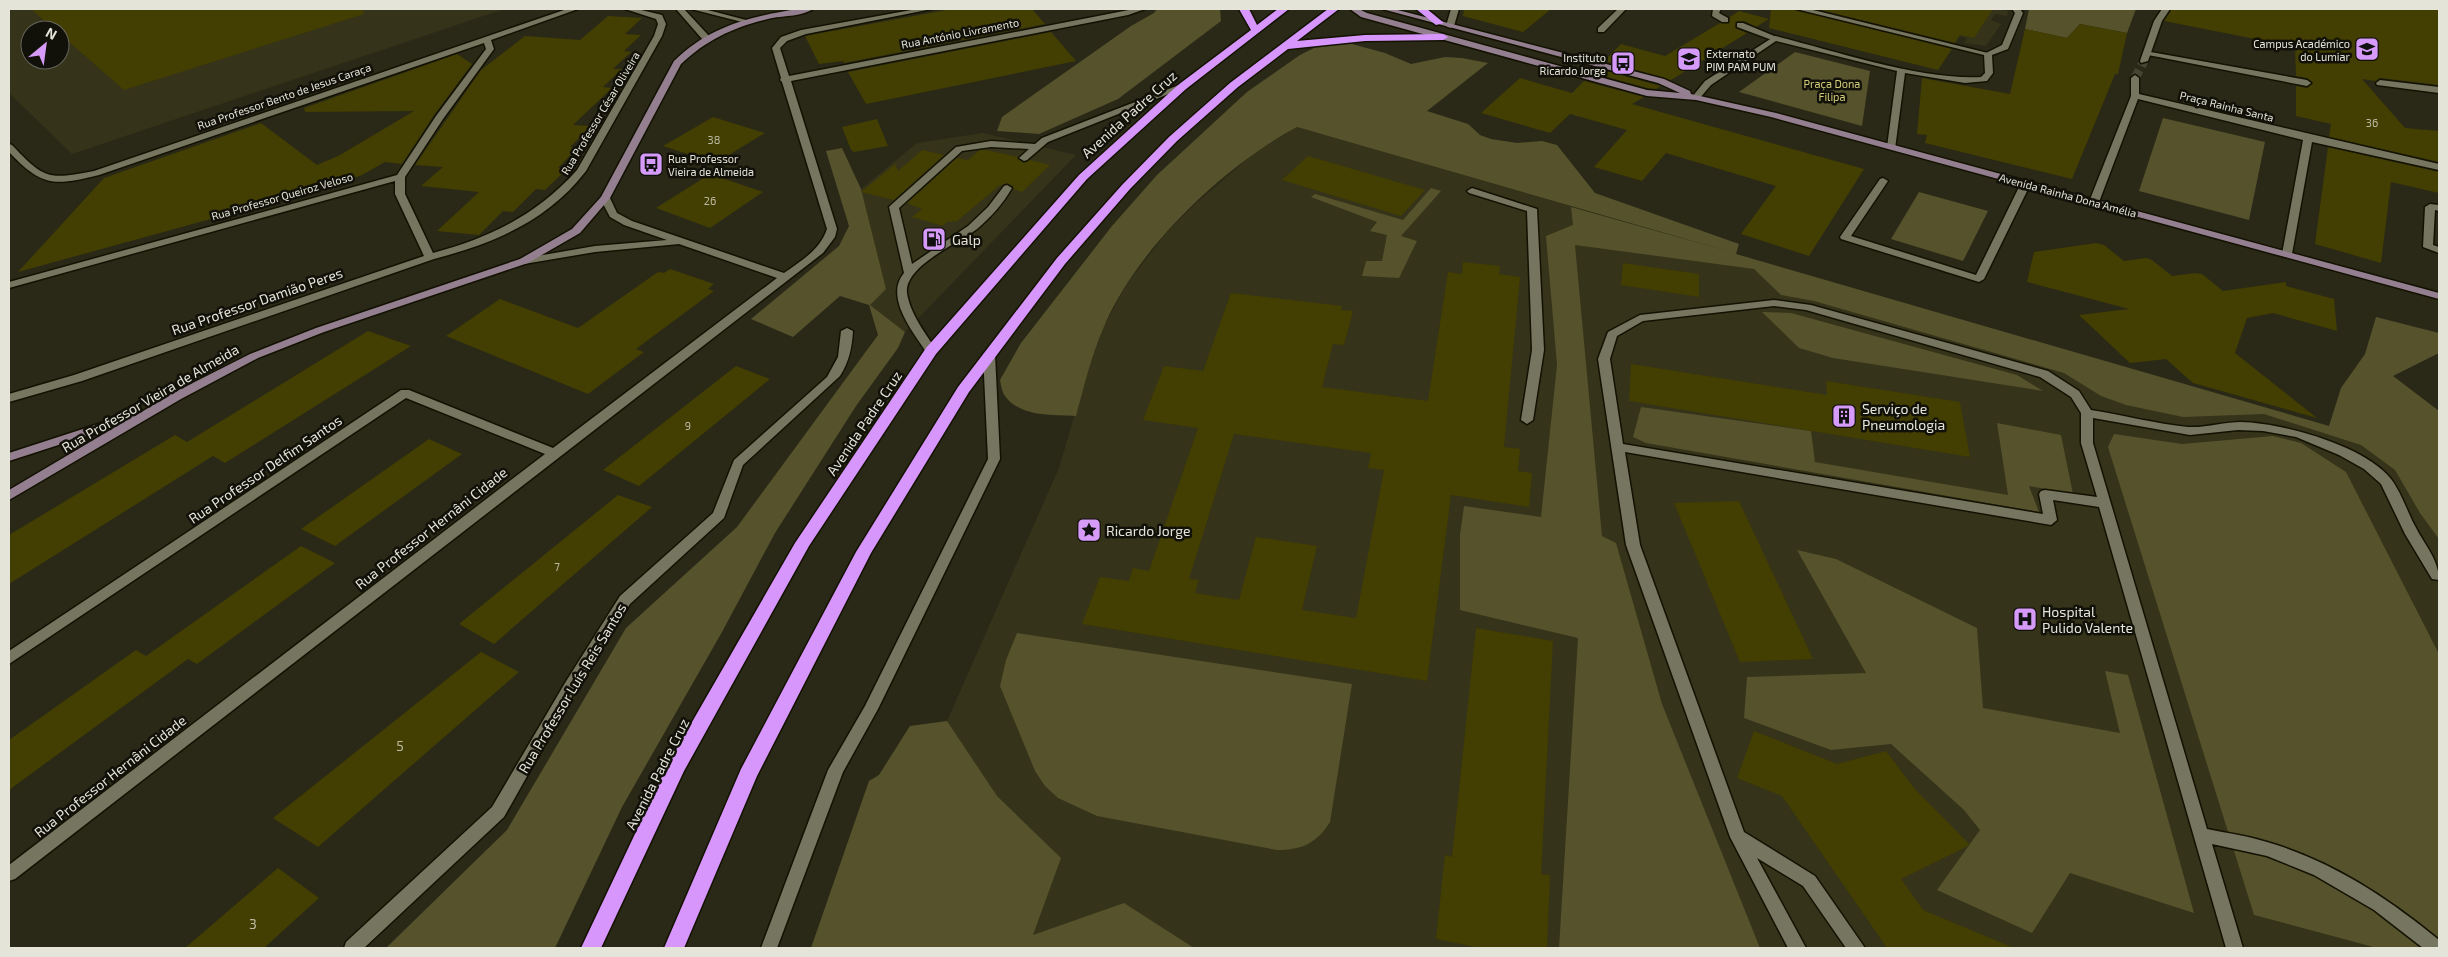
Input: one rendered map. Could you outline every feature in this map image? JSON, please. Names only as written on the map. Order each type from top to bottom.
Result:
[{"type":"highway","points":[[1244,9],[1256,30]]},
{"type":"highway","name":"Avenida Padre Cruz","points":[[591,948],[676,766],[798,552],[931,352],[1017,250],[1084,177],[1182,87],[1284,9]]},
{"type":"highway","points":[[674,948],[748,775],[864,552],[963,390],[988,354],[1062,261],[1126,187],[1173,139],[1234,85],[1334,9]]},
{"type":"highway","points":[[1422,9],[1439,23]]},
{"type":"highway","points":[[1285,46],[1350,37],[1396,35],[1443,37]]},
{"type":"street","name":"Rua Professor Bento de Jesus Caraça","points":[[9,147],[40,177],[56,180],[96,173],[574,9]]},
{"type":"street","name":"Rua Professor César Oliveira","points":[[430,257],[463,249],[499,235],[525,222],[567,188],[581,171],[658,36],[662,24],[659,17],[629,9]]},
{"type":"street","points":[[680,9],[706,38]]},
{"type":"street","points":[[695,9],[746,21]]},
{"type":"street","name":"Rua Professor Vieira de Almeida","points":[[9,496],[220,372],[285,343],[524,261],[576,231],[605,198],[677,63],[688,50],[706,38],[746,21],[809,9]]},
{"type":"street","points":[[605,198],[613,215],[680,242],[786,277],[822,248],[830,239],[832,229],[784,80],[776,48],[784,38],[804,32],[928,9]]},
{"type":"street","name":"Rua António Livramento","points":[[784,80],[1141,9]]},
{"type":"street","name":"Avenida Rainha Dona Amélia","points":[[1354,9],[1364,15],[1647,93],[1696,98],[1773,115],[2439,296]]},
{"type":"street","name":"Avenida Rainha Dona Amélia","points":[[1386,9],[1661,81],[1696,98]]},
{"type":"street","points":[[1450,26],[1455,9]]},
{"type":"street","points":[[1600,30],[1622,9]]},
{"type":"street","points":[[1705,9],[1716,10],[1718,16],[1725,20]]},
{"type":"street","points":[[1800,9],[1988,54],[2005,47],[2019,13],[2016,9]]},
{"type":"street","points":[[2166,9],[2158,21],[2146,57],[2307,83]]},
{"type":"street","points":[[1740,25],[1775,38],[1901,70],[1979,80],[1984,79],[1989,73],[1988,54]]},
{"type":"street","points":[[430,257],[400,194],[400,177],[439,118],[490,50],[486,38]]},
{"type":"street","points":[[1696,98],[1708,83],[1775,38]]},
{"type":"street","points":[[1892,147],[1901,70]]},
{"type":"street","points":[[2094,202],[2135,96],[2135,78]]},
{"type":"street","points":[[2380,83],[2439,90]]},
{"type":"street","points":[[1024,158],[1045,140],[1182,87]]},
{"type":"street","name":"Praça Rainha Santa","points":[[2135,96],[2308,138],[2439,167]]},
{"type":"street","points":[[2287,254],[2308,138]]},
{"type":"street","points":[[909,272],[894,207],[959,149],[991,144],[1038,146]]},
{"type":"street","name":"Rua Professor Queiroz Veloso","points":[[9,285],[400,177]]},
{"type":"street","points":[[1883,181],[1845,237],[1979,279],[2026,183]]},
{"type":"street","points":[[931,352],[904,302],[902,286],[909,272],[972,228],[988,213],[1007,188]]},
{"type":"street","points":[[1472,191],[1532,209],[1538,350],[1527,420]]},
{"type":"street","points":[[2439,208],[2430,207],[2428,248],[2439,250]]},
{"type":"street","points":[[524,261],[595,249],[680,242]]},
{"type":"street","name":"Rua Professor Damião Peres","points":[[9,398],[78,378],[430,257]]},
{"type":"street","name":"Rua Professor Hernâni Cidade","points":[[9,874],[342,619],[553,453],[786,277]]},
{"type":"street","points":[[1797,948],[1738,837],[1633,545],[1604,359],[1612,334],[1640,318],[1774,303],[1807,307],[2044,374],[2074,394],[2087,413],[2086,443],[2234,948]]},
{"type":"street","name":"Rua Professor Luís Reis Santos","points":[[352,948],[498,812],[570,687],[625,600],[719,515],[738,463],[831,380],[841,367],[846,355],[847,331]]},
{"type":"street","points":[[769,948],[836,770],[871,709],[994,459],[988,354]]},
{"type":"street","name":"Rua Professor Delfim Santos","points":[[9,658],[405,393],[553,453]]},
{"type":"street","points":[[9,457],[154,410]]},
{"type":"street","points":[[2087,413],[2190,431],[2238,426],[2263,427],[2299,434],[2343,452],[2368,466],[2386,481],[2412,534],[2439,578]]},
{"type":"street","points":[[1618,447],[2052,520],[2045,494],[2104,503]]},
{"type":"street","points":[[2201,835],[2274,851],[2330,874],[2387,909],[2436,948]]},
{"type":"street","points":[[1738,837],[1810,881],[1856,948]]},
{"type":"shaded area","points":[[9,9],[504,9],[72,154],[9,93]]},
{"type":"shaded area","points":[[1844,9],[1998,9],[2008,11],[2007,16],[1995,14],[1991,20],[2001,24],[1986,46],[1964,43],[1967,38]]},
{"type":"shaded area","points":[[1297,127],[2329,426],[2439,421],[2439,948],[811,948],[869,781],[879,775],[910,726],[947,721],[1059,468],[1093,353],[1103,328],[1126,285],[1166,233],[1193,206],[1253,154]]},
{"type":"shaded area","name":"Galp","points":[[983,133],[1076,155],[905,332],[869,305],[861,189],[917,143]]},
{"type":"green space","points":[[1157,9],[1220,9],[1221,21],[1118,99],[1039,134],[997,131],[1002,117],[1131,26],[1154,13]]},
{"type":"green space","points":[[2029,9],[2136,9],[2127,33],[2080,24],[2067,38],[2025,29]]},
{"type":"green space","points":[[1341,41],[1385,53],[1411,64],[1445,57],[1488,63],[1427,111],[1468,124],[1480,135],[1491,139],[1517,143],[1542,141],[1557,145],[1595,193],[1739,244],[1736,254],[2329,426],[2341,388],[2365,354],[2376,317],[2439,333],[2439,353],[2393,376],[2439,411],[2439,539],[2420,513],[2395,470],[2361,445],[2264,414],[2183,417],[2126,405],[2101,396],[2064,373],[1814,301],[1781,295],[1754,269],[1575,245],[1602,536],[1616,543],[1662,704],[1760,948],[1559,948],[1578,638],[1460,610],[1460,535],[1464,506],[1541,517],[1557,365],[1546,236],[1573,225],[1571,207],[1731,252],[1297,127],[1240,164],[1212,188],[1184,213],[1136,270],[1117,299],[1103,329],[1091,361],[1076,416],[1047,415],[1028,411],[1011,403],[1003,393],[1000,380],[1021,343],[1112,226],[1157,175],[1247,92],[1300,55],[1318,46]]},
{"type":"green space","name":"Praça Dona Filipa","points":[[1795,52],[1870,71],[1862,126],[1739,92]]},
{"type":"green space","points":[[2163,118],[2265,142],[2249,220],[2139,191]]},
{"type":"green space","points":[[842,148],[861,189],[886,289],[870,305],[905,332],[898,348],[856,406],[775,533],[722,632],[622,807],[555,948],[386,948],[507,830],[626,628],[737,527],[878,335],[869,305],[840,296],[793,337],[751,319],[839,246],[849,226],[826,151]]},
{"type":"green space","points":[[1431,188],[1441,191],[1401,236],[1417,241],[1399,278],[1362,276],[1366,261],[1382,261],[1387,235],[1370,231],[1377,222],[1311,197],[1315,194],[1403,220]]},
{"type":"green space","points":[[1919,192],[1988,211],[1963,261],[1891,239]]},
{"type":"green space","points":[[1762,312],[1791,313],[2017,375],[2043,391],[1833,358],[1799,348]]},
{"type":"green space","points":[[1641,407],[1811,431],[1815,462],[2008,495],[1997,423],[2061,435],[2073,494],[2029,486],[2039,512],[1646,443],[1633,437]]},
{"type":"green space","points":[[2114,434],[2182,444],[2273,436],[2301,443],[2346,472],[2439,654],[2439,948],[2377,948],[2254,915],[2108,447]]},
{"type":"green space","points":[[1797,550],[1836,559],[1977,628],[1983,708],[2120,733],[2105,671],[2128,675],[2194,913],[2070,873],[2032,933],[1937,890],[1980,830],[1964,810],[1891,744],[1831,750],[1744,718],[1747,677],[1866,673]]},
{"type":"green space","points":[[1017,633],[1352,684],[1330,822],[1320,835],[1308,844],[1294,849],[1277,850],[1097,816],[1058,798],[1045,786],[1035,771],[1000,686],[1006,660]]},
{"type":"green space","points":[[947,721],[997,796],[1061,858],[1033,935],[1124,903],[1194,948],[811,948],[869,781],[879,775],[910,726]]},
{"type":"building","points":[[31,9],[363,9],[364,14],[124,90],[70,43],[70,20],[44,20]]},
{"type":"building","points":[[952,9],[1032,9],[1045,24],[844,63],[843,61],[819,64],[805,36]]},
{"type":"building","points":[[1464,9],[1551,9],[1523,32],[1463,16]]},
{"type":"building","points":[[1771,9],[1794,9],[1952,49],[1938,70],[1769,28]]},
{"type":"building","points":[[1816,9],[1993,9],[1974,38],[1960,35],[1955,43]]},
{"type":"building","points":[[2172,9],[2439,10],[2439,85],[2380,78],[2376,81],[2362,79],[2405,128],[2439,131],[2439,162],[2329,137],[2331,124],[2296,116],[2296,86],[2307,88],[2313,83],[2307,78],[2296,76],[2295,47],[2164,21]]},
{"type":"building","points":[[1739,11],[1769,19],[1756,27],[1744,21],[1736,22],[1735,28],[1747,33],[1671,80],[1604,61],[1621,44],[1665,56],[1720,23],[1729,23],[1730,17]]},
{"type":"building","points":[[608,16],[642,18],[625,34],[641,35],[624,51],[631,52],[613,69],[622,69],[603,87],[612,88],[573,125],[591,126],[570,147],[578,147],[558,168],[567,169],[545,190],[536,189],[513,212],[503,211],[479,235],[437,231],[479,192],[421,186],[443,167],[415,165],[481,70],[525,36],[580,40]]},
{"type":"building","points":[[2080,24],[2127,33],[2118,74],[2115,74],[2072,179],[1925,143],[1927,135],[1917,134],[1922,78],[2010,94],[2025,29],[2067,38]]},
{"type":"building","points":[[1051,32],[1076,61],[866,104],[848,72]]},
{"type":"building","points":[[457,54],[472,64],[434,115],[402,164],[385,162],[362,175],[331,186],[18,272],[104,178],[261,123],[317,165],[340,155],[414,111],[305,112],[304,108]]},
{"type":"building","points":[[1596,68],[1661,86],[1656,89],[1647,88],[1592,73]]},
{"type":"building","points":[[1520,78],[1572,93],[1584,81],[1644,97],[1632,104],[1864,169],[1809,256],[1741,234],[1776,186],[1666,153],[1642,181],[1594,167],[1627,130],[1570,114],[1550,133],[1481,113]]},
{"type":"building","points":[[713,117],[765,133],[716,163],[663,146]]},
{"type":"building","points":[[877,119],[888,146],[854,152],[851,150],[842,127]]},
{"type":"building","points":[[2328,147],[2439,172],[2439,193],[2391,182],[2381,263],[2315,244]]},
{"type":"building","points":[[922,150],[944,155],[894,200],[861,192],[895,164],[898,171]]},
{"type":"building","points":[[980,150],[1018,157],[1023,163],[1030,160],[1050,165],[1022,192],[1013,189],[1013,186],[1008,183],[999,186],[957,221],[947,222],[943,226],[912,217],[922,209],[907,203],[957,158],[968,160]]},
{"type":"building","points":[[1308,156],[1425,190],[1401,216],[1282,180]]},
{"type":"building","points":[[710,174],[763,192],[710,228],[656,208]]},
{"type":"building","points":[[2096,243],[2104,245],[2124,261],[2146,258],[2152,260],[2172,276],[2202,274],[2223,291],[2286,282],[2286,286],[2334,299],[2337,331],[2273,313],[2247,318],[2235,353],[2317,418],[2193,383],[2166,359],[2130,363],[2079,315],[2129,309],[2027,282],[2034,252]]},
{"type":"building","points":[[1463,262],[1500,266],[1499,274],[1520,277],[1504,447],[1520,449],[1518,471],[1532,473],[1529,507],[1451,495],[1427,681],[1082,624],[1100,577],[1129,581],[1133,568],[1149,571],[1198,428],[1143,420],[1164,366],[1203,371],[1231,293],[1342,306],[1341,310],[1353,311],[1344,345],[1333,344],[1322,387],[1428,401],[1448,272],[1462,274]],"holes":[[[1234,434],[1371,453],[1368,468],[1384,470],[1356,618],[1302,610],[1317,546],[1256,537],[1239,600],[1195,593],[1199,580],[1189,579]]]},
{"type":"building","points":[[1623,263],[1699,274],[1699,297],[1621,285]]},
{"type":"building","points":[[670,269],[714,284],[708,289],[714,291],[636,349],[644,352],[588,394],[446,336],[500,299],[578,328],[658,272],[664,273]]},
{"type":"building","points":[[368,331],[411,346],[225,463],[213,456],[9,584],[9,535],[175,435],[187,442]]},
{"type":"building","name":"Serviço de Pneumologia","points":[[1631,364],[1827,395],[1826,381],[1960,402],[1970,457],[1629,401]]},
{"type":"building","points":[[736,366],[770,379],[639,486],[603,470]]},
{"type":"building","points":[[429,439],[462,454],[335,546],[301,529]]},
{"type":"building","points":[[618,495],[652,507],[494,644],[459,624]]},
{"type":"building","points":[[1739,501],[1813,659],[1740,662],[1674,503]]},
{"type":"building","points":[[301,546],[335,563],[197,664],[188,659],[9,790],[9,740],[136,650],[146,656]]},
{"type":"building","points":[[1476,628],[1553,641],[1541,874],[1550,875],[1547,948],[1480,948],[1436,939],[1445,855],[1452,857]]},
{"type":"building","points":[[481,652],[519,672],[318,847],[273,818]]},
{"type":"building","points":[[1754,731],[1837,764],[1886,751],[1914,788],[1970,845],[1901,879],[1923,910],[2014,948],[1887,948],[1782,796],[1737,778]]},
{"type":"building","points":[[278,868],[319,898],[264,948],[185,948]]},
{"type":"tunnel","points":[[2135,78],[2144,61]]},
{"type":"place","name":"Campus Académico do Lumiar","points":[[2367,49]]},
{"type":"place","name":"Externato PIM PAM PUM","points":[[1689,59]]},
{"type":"place","name":"Instituto Ricardo Jorge","points":[[1623,63]]},
{"type":"place","name":"Rua Professor Vieira de Almeida","points":[[651,164]]},
{"type":"place","name":"Galp","points":[[934,239]]},
{"type":"place","name":"Serviço de Pneumologia","points":[[1844,416]]},
{"type":"place","name":"Ricardo Jorge","points":[[1089,530]]},
{"type":"place","name":"Hospital Pulido Valente","points":[[2025,619]]}]
